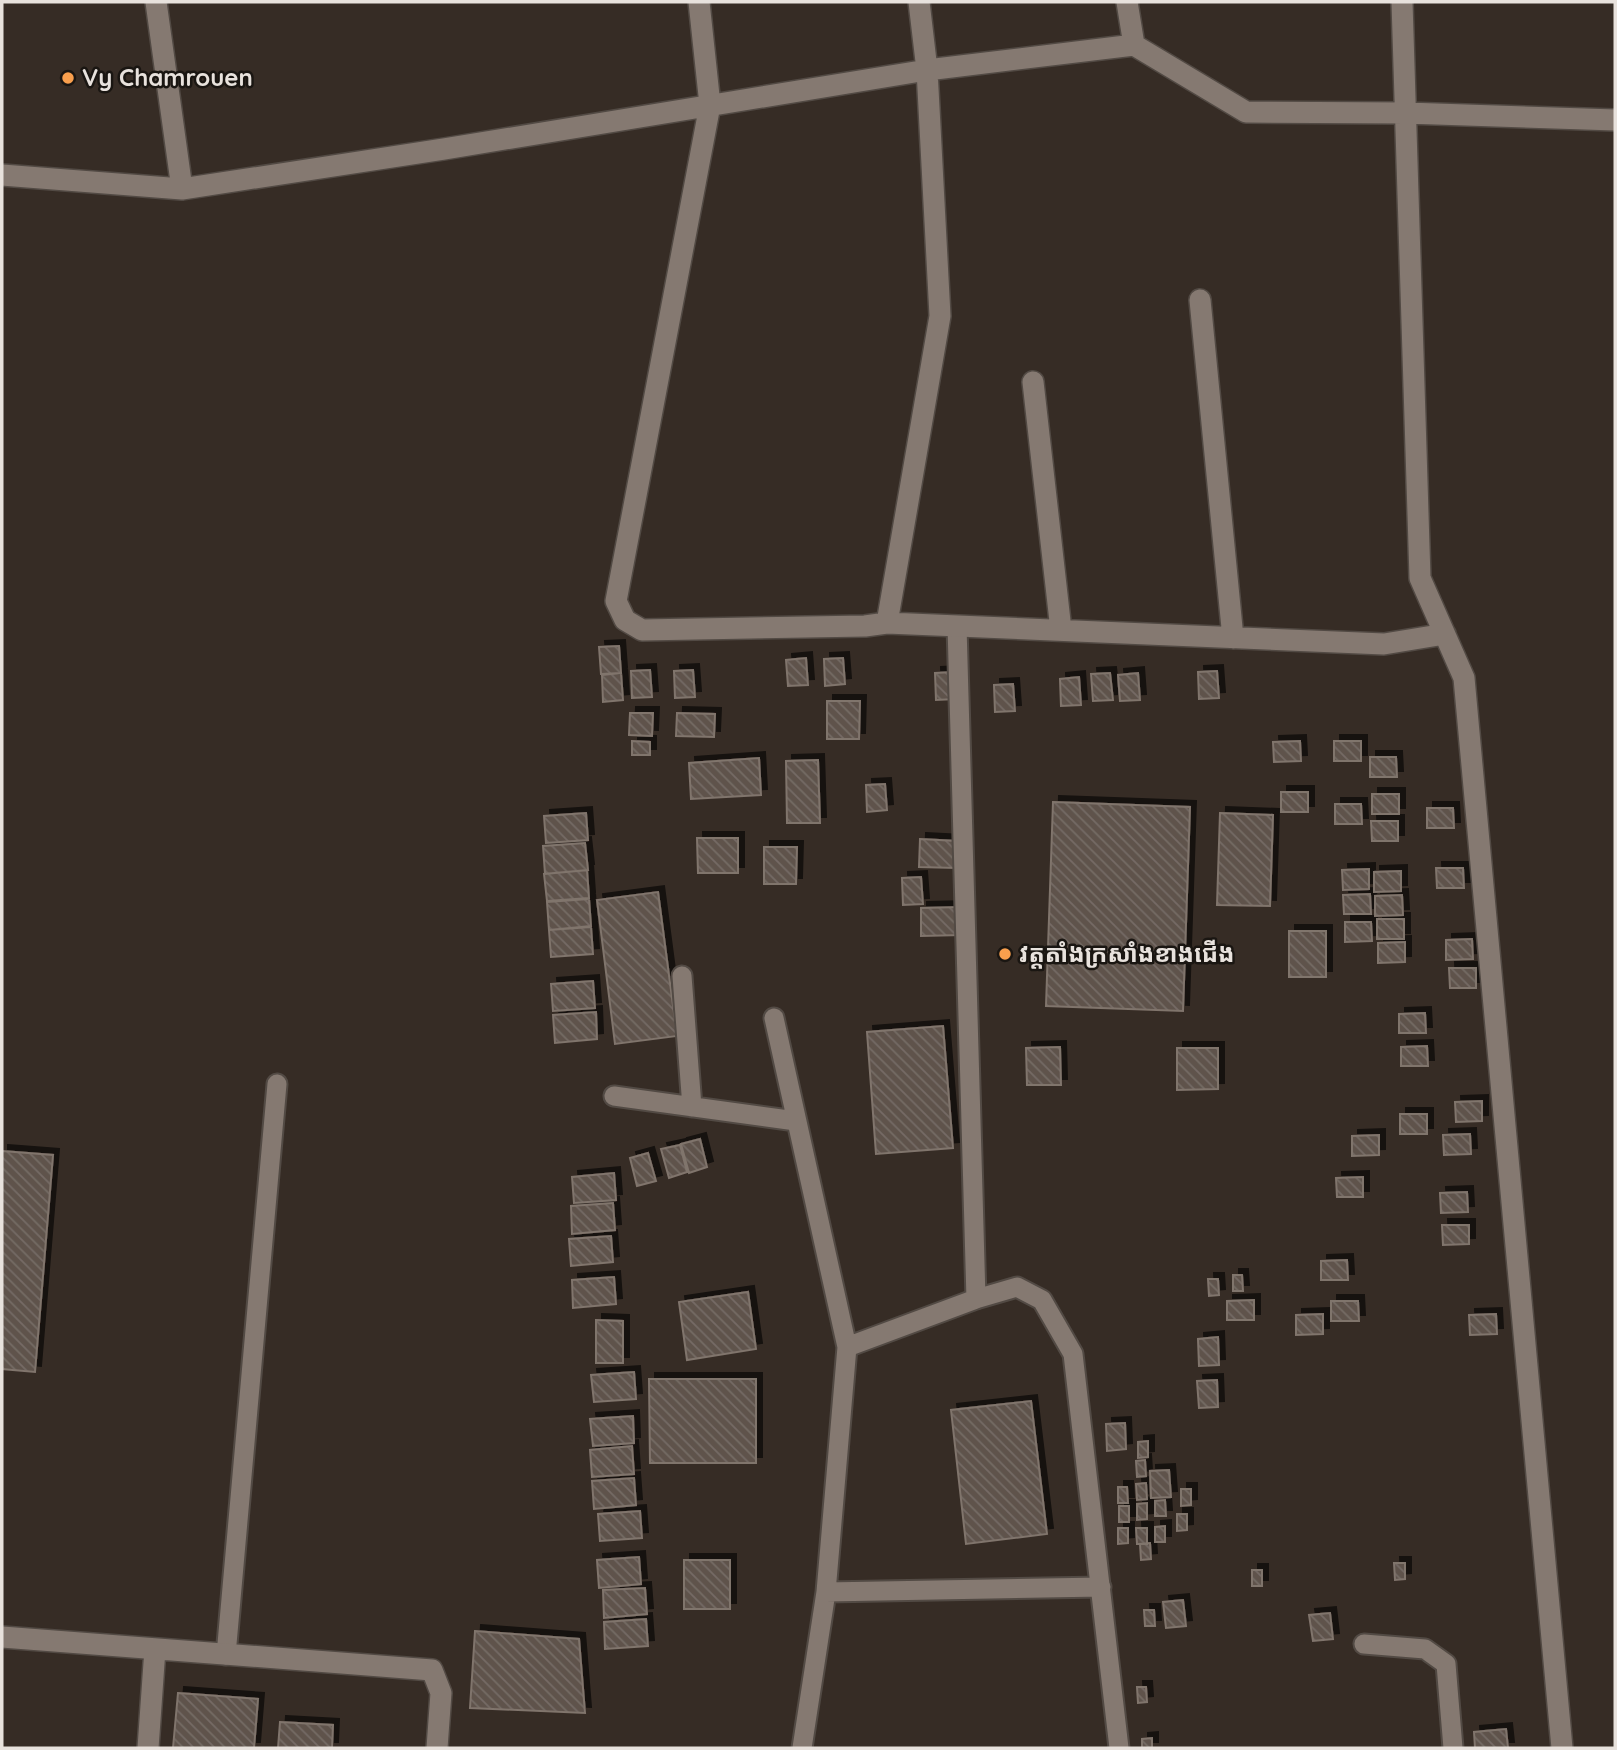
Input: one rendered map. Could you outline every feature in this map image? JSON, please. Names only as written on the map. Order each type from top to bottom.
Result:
[{"type":"street","points":[[156,2],[182,189]]},
{"type":"street","points":[[699,2],[710,105],[616,601],[625,620],[642,630],[865,626],[887,623],[1384,644],[1445,634]]},
{"type":"street","points":[[887,623],[940,316],[927,69],[919,2]]},
{"type":"street","points":[[1127,2],[1133,45]]},
{"type":"street","points":[[1402,2],[1420,578],[1464,678],[1563,1748]]},
{"type":"street","points":[[2,175],[182,189],[927,69],[1133,45],[1246,112],[1406,113],[1615,120]]},
{"type":"street","points":[[1200,300],[1233,638]]},
{"type":"street","points":[[1033,382],[1061,630]]},
{"type":"street","points":[[2,1637],[432,1670],[441,1693],[437,1748]]},
{"type":"street","points":[[148,1748],[155,1649]]},
{"type":"lane","points":[[957,626],[976,1299]]},
{"type":"lane","points":[[682,976],[692,1107]]},
{"type":"lane","points":[[774,1018],[846,1348],[826,1592],[802,1748]]},
{"type":"lane","points":[[226,1655],[276,1084]]},
{"type":"lane","points":[[614,1096],[796,1121]]},
{"type":"lane","points":[[846,1348],[976,1299],[1017,1287],[1042,1300],[1073,1354],[1119,1748]]},
{"type":"lane","points":[[826,1592],[1101,1587]]},
{"type":"lane","points":[[1364,1644],[1425,1648],[1446,1664],[1453,1748]]},
{"type":"building","points":[[619,646],[621,673],[601,674],[599,647]]},
{"type":"building","points":[[806,658],[808,685],[788,686],[786,660]]},
{"type":"building","points":[[843,658],[845,684],[825,686],[824,659]]},
{"type":"building","points":[[650,670],[652,697],[632,698],[631,671]]},
{"type":"building","points":[[693,670],[695,697],[675,698],[674,671]]},
{"type":"building","points":[[1217,671],[1219,698],[1199,699],[1198,672]]},
{"type":"building","points":[[954,672],[956,699],[936,700],[935,673]]},
{"type":"building","points":[[621,673],[623,700],[603,702],[602,675]]},
{"type":"building","points":[[1110,673],[1113,700],[1093,701],[1091,674]]},
{"type":"building","points":[[1138,673],[1140,700],[1120,701],[1118,675]]},
{"type":"building","points":[[1079,677],[1081,705],[1061,706],[1060,679]]},
{"type":"building","points":[[1013,684],[1015,711],[995,712],[994,685]]},
{"type":"building","points":[[827,701],[860,701],[859,739],[827,739]]},
{"type":"building","points":[[630,713],[653,713],[652,736],[629,735]]},
{"type":"building","points":[[677,713],[715,714],[714,737],[676,736]]},
{"type":"building","points":[[632,741],[650,742],[650,755],[632,755]]},
{"type":"building","points":[[1300,741],[1301,761],[1274,762],[1273,742]]},
{"type":"building","points":[[1334,741],[1361,741],[1361,761],[1334,761]]},
{"type":"building","points":[[1370,757],[1396,757],[1397,777],[1370,777]]},
{"type":"building","points":[[759,758],[761,795],[691,799],[689,763]]},
{"type":"building","points":[[818,760],[820,823],[787,823],[786,761]]},
{"type":"building","points":[[885,784],[887,810],[867,812],[866,785]]},
{"type":"building","points":[[1281,792],[1308,792],[1308,812],[1281,812]]},
{"type":"building","points":[[1372,794],[1399,794],[1399,814],[1372,814]]},
{"type":"building","points":[[1053,802],[1190,807],[1183,1011],[1046,1006]]},
{"type":"building","points":[[1335,804],[1361,804],[1362,824],[1335,824]]},
{"type":"building","points":[[1427,808],[1453,808],[1454,828],[1427,828]]},
{"type":"building","points":[[586,813],[588,840],[546,843],[544,816]]},
{"type":"building","points":[[1220,813],[1273,815],[1270,906],[1217,905]]},
{"type":"building","points":[[1371,821],[1398,821],[1398,841],[1372,841]]},
{"type":"building","points":[[697,838],[738,838],[738,873],[698,873]]},
{"type":"building","points":[[920,839],[957,841],[956,868],[919,867]]},
{"type":"building","points":[[585,843],[588,870],[545,874],[543,846]]},
{"type":"building","points":[[764,847],[797,847],[796,884],[764,884]]},
{"type":"building","points":[[1436,868],[1463,868],[1464,888],[1437,888]]},
{"type":"building","points":[[1369,869],[1369,889],[1343,890],[1342,870]]},
{"type":"building","points":[[587,870],[589,898],[547,901],[544,874]]},
{"type":"building","points":[[1401,871],[1401,891],[1374,892],[1374,872]]},
{"type":"building","points":[[921,877],[923,904],[903,905],[902,878]]},
{"type":"building","points":[[658,892],[677,1036],[615,1044],[597,900]]},
{"type":"building","points":[[1370,894],[1371,914],[1344,914],[1343,895]]},
{"type":"building","points":[[1402,895],[1403,915],[1375,916],[1375,896]]},
{"type":"building","points":[[589,899],[591,926],[549,930],[547,902]]},
{"type":"building","points":[[962,907],[962,935],[921,936],[921,908]]},
{"type":"building","points":[[1377,919],[1404,919],[1404,939],[1377,939]]},
{"type":"building","points":[[1345,922],[1371,922],[1372,941],[1345,942]]},
{"type":"building","points":[[591,927],[593,954],[551,957],[549,930]]},
{"type":"building","points":[[1289,931],[1326,931],[1326,977],[1289,977]]},
{"type":"building","points":[[1472,939],[1473,959],[1446,960],[1446,940]]},
{"type":"building","points":[[1405,942],[1405,962],[1378,963],[1378,943]]},
{"type":"building","points":[[1449,968],[1476,968],[1476,988],[1450,988]]},
{"type":"building","points":[[593,981],[595,1008],[553,1011],[551,984]]},
{"type":"building","points":[[596,1012],[597,1039],[555,1043],[553,1015]]},
{"type":"building","points":[[1425,1013],[1426,1033],[1399,1033],[1399,1014]]},
{"type":"building","points":[[943,1026],[953,1148],[876,1154],[867,1032]]},
{"type":"building","points":[[1427,1046],[1428,1066],[1401,1066],[1401,1047]]},
{"type":"building","points":[[1060,1047],[1061,1085],[1027,1085],[1026,1048]]},
{"type":"building","points":[[1177,1048],[1218,1048],[1218,1089],[1177,1090]]},
{"type":"building","points":[[1482,1101],[1482,1121],[1456,1122],[1455,1102]]},
{"type":"building","points":[[1400,1114],[1427,1114],[1427,1134],[1400,1134]]},
{"type":"building","points":[[1470,1134],[1471,1154],[1444,1155],[1443,1135]]},
{"type":"building","points":[[1379,1135],[1379,1155],[1352,1156],[1352,1136]]},
{"type":"building","points":[[700,1139],[707,1167],[689,1173],[681,1144]]},
{"type":"building","points":[[680,1145],[687,1172],[669,1178],[661,1149]]},
{"type":"building","points":[[2,1151],[53,1155],[35,1372],[2,1369]]},
{"type":"building","points":[[648,1153],[656,1181],[637,1186],[630,1158]]},
{"type":"building","points":[[614,1173],[616,1200],[574,1203],[572,1177]]},
{"type":"building","points":[[1363,1177],[1363,1197],[1337,1197],[1336,1178]]},
{"type":"building","points":[[1467,1192],[1468,1212],[1441,1213],[1440,1193]]},
{"type":"building","points":[[613,1203],[615,1230],[572,1234],[571,1206]]},
{"type":"building","points":[[1442,1225],[1469,1225],[1469,1244],[1443,1245]]},
{"type":"building","points":[[611,1236],[613,1262],[571,1266],[569,1239]]},
{"type":"building","points":[[1347,1260],[1348,1280],[1321,1280],[1321,1261]]},
{"type":"building","points":[[1233,1275],[1242,1275],[1243,1291],[1233,1291]]},
{"type":"building","points":[[614,1277],[616,1304],[573,1308],[572,1280]]},
{"type":"building","points":[[1208,1279],[1218,1279],[1219,1295],[1209,1296]]},
{"type":"building","points":[[748,1292],[756,1349],[687,1360],[679,1302]]},
{"type":"building","points":[[1254,1300],[1254,1320],[1227,1320],[1227,1301]]},
{"type":"building","points":[[1331,1301],[1358,1301],[1359,1321],[1331,1321]]},
{"type":"building","points":[[1323,1314],[1323,1334],[1296,1335],[1296,1315]]},
{"type":"building","points":[[1496,1314],[1497,1334],[1470,1335],[1469,1315]]},
{"type":"building","points":[[596,1320],[623,1321],[623,1363],[596,1363]]},
{"type":"building","points":[[1218,1337],[1219,1365],[1199,1366],[1198,1339]]},
{"type":"building","points":[[634,1372],[636,1399],[594,1402],[591,1375]]},
{"type":"building","points":[[649,1379],[756,1379],[756,1463],[650,1463]]},
{"type":"building","points":[[1217,1380],[1218,1407],[1199,1408],[1197,1381]]},
{"type":"building","points":[[1031,1401],[1047,1534],[966,1544],[951,1410]]},
{"type":"building","points":[[633,1416],[634,1443],[593,1446],[590,1419]]},
{"type":"building","points":[[1125,1423],[1126,1449],[1107,1451],[1106,1424]]},
{"type":"building","points":[[1148,1441],[1148,1457],[1138,1458],[1138,1442]]},
{"type":"building","points":[[632,1446],[634,1474],[592,1477],[590,1450]]},
{"type":"building","points":[[1145,1460],[1146,1476],[1137,1477],[1136,1461]]},
{"type":"building","points":[[1169,1470],[1171,1497],[1151,1498],[1150,1471]]},
{"type":"building","points":[[634,1478],[636,1505],[594,1509],[592,1481]]},
{"type":"building","points":[[1146,1483],[1147,1499],[1137,1500],[1136,1484]]},
{"type":"building","points":[[1118,1487],[1127,1487],[1128,1503],[1118,1503]]},
{"type":"building","points":[[1181,1489],[1191,1489],[1191,1505],[1181,1506]]},
{"type":"building","points":[[1165,1500],[1166,1516],[1155,1516],[1155,1501]]},
{"type":"building","points":[[1147,1503],[1147,1519],[1137,1520],[1137,1504]]},
{"type":"building","points":[[1119,1506],[1129,1506],[1129,1522],[1119,1522]]},
{"type":"building","points":[[640,1511],[642,1538],[600,1541],[598,1514]]},
{"type":"building","points":[[1177,1514],[1187,1514],[1187,1530],[1177,1531]]},
{"type":"building","points":[[1165,1526],[1165,1542],[1155,1542],[1155,1527]]},
{"type":"building","points":[[1118,1528],[1128,1528],[1128,1543],[1118,1544]]},
{"type":"building","points":[[1136,1528],[1147,1528],[1147,1544],[1137,1544]]},
{"type":"building","points":[[1150,1543],[1151,1559],[1141,1560],[1140,1544]]},
{"type":"building","points":[[639,1557],[641,1584],[599,1588],[597,1560]]},
{"type":"building","points":[[684,1560],[730,1560],[730,1609],[684,1609]]},
{"type":"building","points":[[1394,1563],[1405,1563],[1405,1579],[1395,1580]]},
{"type":"building","points":[[1252,1570],[1262,1570],[1262,1586],[1252,1586]]},
{"type":"building","points":[[645,1588],[647,1614],[604,1618],[603,1590]]},
{"type":"building","points":[[1183,1600],[1186,1626],[1166,1628],[1163,1602]]},
{"type":"building","points":[[1144,1610],[1154,1610],[1155,1626],[1145,1626]]},
{"type":"building","points":[[1330,1613],[1333,1639],[1313,1641],[1309,1615]]},
{"type":"building","points":[[646,1619],[648,1646],[605,1649],[604,1622]]},
{"type":"building","points":[[475,1631],[579,1639],[585,1713],[470,1708]]},
{"type":"building","points":[[1137,1687],[1146,1687],[1147,1702],[1138,1703]]},
{"type":"building","points":[[178,1693],[258,1699],[254,1748],[173,1748]]},
{"type":"building","points":[[280,1722],[333,1725],[332,1748],[278,1748]]},
{"type":"building","points":[[1506,1729],[1508,1748],[1475,1748],[1474,1732]]},
{"type":"building","points":[[1152,1738],[1152,1748],[1142,1748],[1142,1739]]},
{"type":"place","name":"Vy Chamrouen","points":[[68,78]]},
{"type":"place","name":"វត្តតាំងក្រសាំងខាងជើង","points":[[1005,954]]}]
